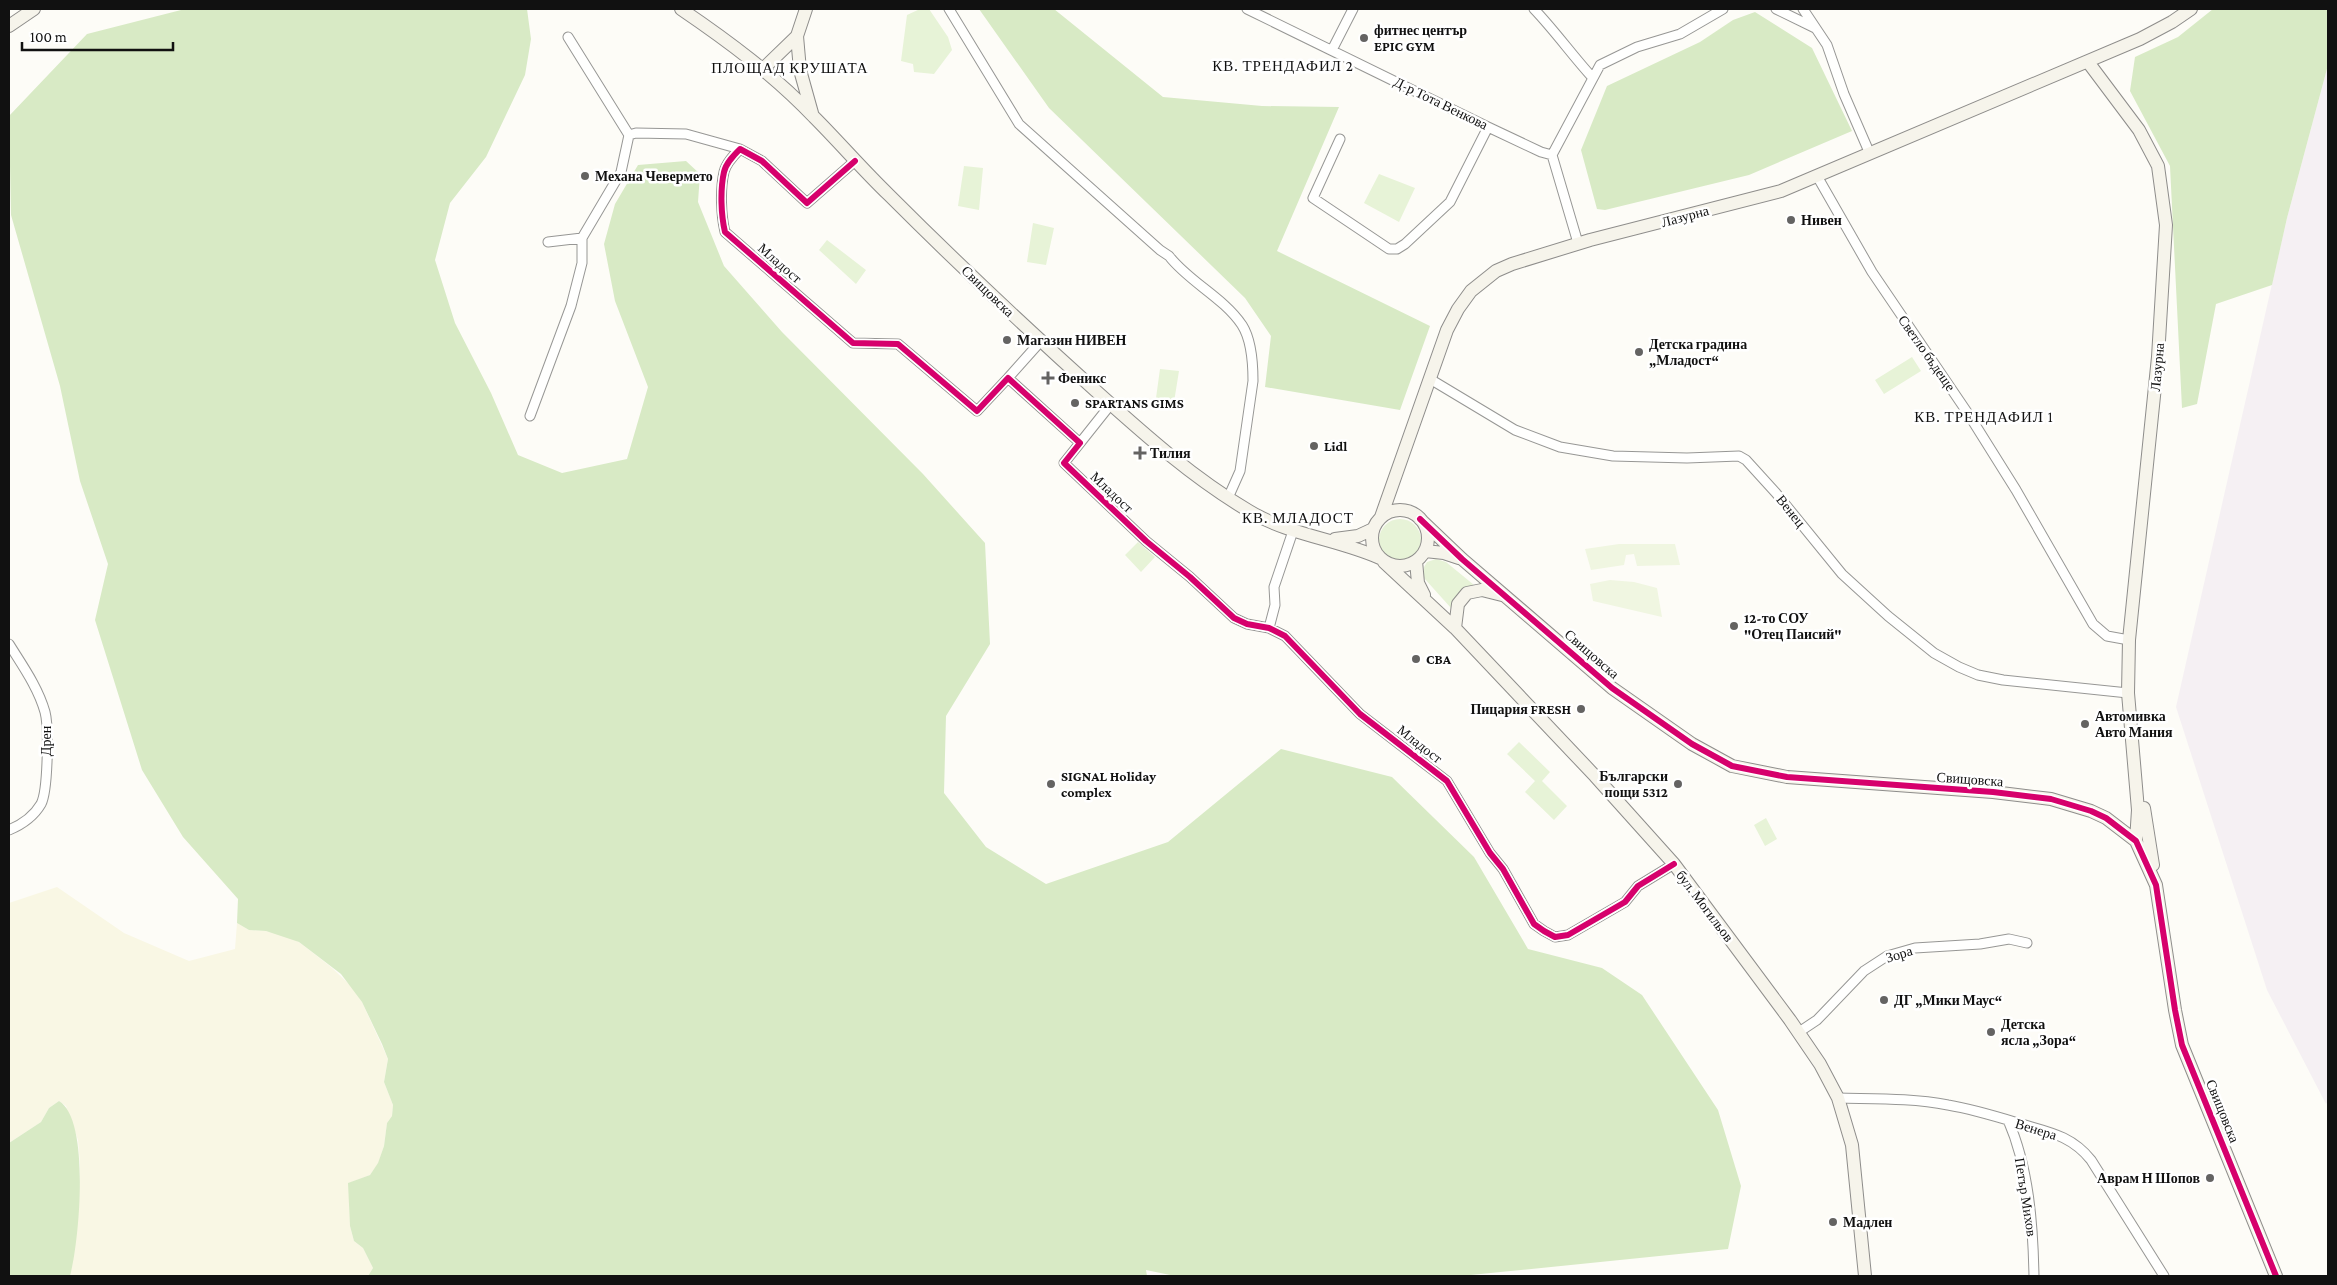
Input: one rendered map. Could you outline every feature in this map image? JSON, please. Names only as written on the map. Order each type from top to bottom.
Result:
[{"type":"street","points":[[9,26],[34,9]]},
{"type":"street","name":"Свищовска","points":[[681,9],[728,41],[763,69],[813,115],[855,161],[1040,341],[1157,445],[1228,498],[1250,512],[1293,531],[1327,539],[1382,560]]},
{"type":"street","points":[[806,9],[797,36],[802,82],[813,115]]},
{"type":"street","points":[[949,9],[1019,124],[1226,307],[1242,325],[1253,368],[1253,381],[1240,471],[1228,498]]},
{"type":"street","name":"Д-р Тота Венкова","points":[[1247,9],[1488,127],[1541,152],[1552,155]]},
{"type":"street","points":[[1332,50],[1353,9]]},
{"type":"street","points":[[1534,9],[1561,38],[1569,51],[1592,77]]},
{"type":"street","points":[[1578,243],[1552,155],[1592,77],[1602,64],[1637,47],[1680,34],[1723,9]]},
{"type":"street","points":[[1776,9],[1815,28]]},
{"type":"street","points":[[1803,9],[1827,45],[1844,94],[1870,154]]},
{"type":"street","name":"Лазурна","points":[[1381,517],[1448,330],[1458,309],[1470,291],[1504,267],[1578,243],[1781,191],[2140,39],[2172,22],[2191,9]]},
{"type":"street","points":[[763,69],[797,36]]},
{"type":"street","points":[[530,416],[571,306],[582,263],[582,238],[621,172],[629,135],[568,38]]},
{"type":"street","name":"Лазурна","points":[[2088,62],[2139,130],[2158,166],[2166,225],[2158,357],[2129,640],[2128,693],[2134,742]]},
{"type":"street","points":[[1340,139],[1313,198],[1389,249],[1397,249],[1405,244],[1450,202],[1488,127]]},
{"type":"street","points":[[629,135],[636,133],[686,134],[740,148],[762,160],[807,204],[855,161]]},
{"type":"street","name":"Младост","points":[[740,148],[729,161],[724,171],[722,216],[725,232],[853,343],[898,344],[977,411],[1008,378]]},
{"type":"street","name":"Светло бъдеще","points":[[1817,176],[1872,272],[1969,415],[2016,490],[2093,624],[2107,636],[2129,640]]},
{"type":"street","points":[[548,242],[582,238]]},
{"type":"street","points":[[1040,341],[1008,378],[1080,443],[1111,404]]},
{"type":"street","name":"Венец","points":[[1430,379],[1515,430],[1560,447],[1613,456],[1687,458],[1740,456],[1746,460],[1776,493],[1842,574],[1888,616],[1934,653],[1972,672],[2003,680],[2128,693]]},
{"type":"street","name":"Младост","points":[[1080,443],[1064,463],[1146,542],[1190,577],[1234,618],[1247,624],[1269,628],[1285,636],[1360,714],[1447,781],[1490,853],[1503,869],[1534,924],[1544,932],[1555,937],[1568,935],[1625,902],[1638,886],[1674,864]]},
{"type":"street","points":[[1396,479],[1400,501],[1416,516],[1425,527],[1428,537],[1420,556],[1401,566],[1382,560],[1373,547],[1373,529],[1381,517],[1396,510],[1416,516]]},
{"type":"street","name":"Свищовска","points":[[1416,516],[1462,559],[1612,688],[1692,744],[1732,766],[1787,776],[1993,792],[2051,799],[2091,811],[2106,818],[2136,841],[2156,885],[2182,1045],[2276,1276]]},
{"type":"street","name":"Свищовска","points":[[1327,539],[1358,536],[1373,529]]},
{"type":"street","points":[[1269,628],[1275,605],[1274,588],[1293,531]]},
{"type":"street","name":"Свищовска","points":[[1420,556],[1444,553],[1462,559]]},
{"type":"street","name":"бул. Могильов","points":[[1420,556],[1418,583],[1426,600]]},
{"type":"street","name":"бул. Могильов","points":[[1382,560],[1455,628],[1570,749],[1674,864],[1799,1032],[1825,1072],[1838,1098],[1852,1145],[1865,1276]]},
{"type":"street","points":[[1455,628],[1458,604],[1467,593],[1482,590],[1506,596]]},
{"type":"street","name":"Дрен","points":[[9,644],[36,691],[45,713],[47,727],[45,789],[42,802],[26,820],[9,830]]},
{"type":"street","points":[[2134,742],[2138,810],[2136,841]]},
{"type":"street","points":[[2134,742],[2156,885]]},
{"type":"street","name":"Зора","points":[[1799,1032],[1817,1020],[1864,971],[1887,956],[1916,948],[1980,944],[2008,939],[2027,944]]},
{"type":"street","name":"Венера","points":[[1838,1098],[1891,1099],[1948,1105],[2008,1120],[2071,1140],[2091,1160],[2164,1276]]},
{"type":"street","name":"Петър Михов","points":[[2008,1120],[2016,1139],[2026,1184],[2033,1237],[2034,1276]]},
{"type":"shaded area","points":[[2328,65],[2328,1101],[2326,1104],[2267,990],[2176,707],[2287,218]]},
{"type":"shaded area","points":[[57,887],[124,933],[189,961],[235,949],[237,923],[249,930],[266,931],[286,936],[299,942],[331,967],[352,987],[362,1002],[388,1059],[384,1082],[393,1105],[392,1116],[387,1123],[384,1146],[378,1164],[370,1175],[349,1183],[350,1226],[354,1241],[363,1248],[373,1268],[368,1276],[70,1276],[79,1204],[80,1164],[78,1140],[66,1106],[59,1101],[49,1108],[41,1122],[9,1143],[9,903]]},
{"type":"green space","points":[[185,9],[527,9],[531,39],[525,75],[486,157],[450,203],[435,260],[455,323],[491,393],[518,455],[562,473],[627,459],[648,387],[615,301],[604,244],[615,204],[638,165],[686,161],[700,174],[698,202],[724,266],[782,332],[923,474],[985,543],[990,644],[946,716],[944,793],[986,847],[1046,884],[1168,842],[1281,749],[1392,777],[1474,857],[1528,949],[1602,968],[1642,995],[1718,1110],[1741,1186],[1728,1249],[1461,1276],[1175,1276],[1146,1270],[1147,1276],[368,1276],[373,1268],[363,1248],[354,1241],[350,1226],[348,1183],[370,1175],[378,1163],[384,1146],[387,1123],[392,1116],[393,1105],[384,1082],[388,1059],[362,1002],[341,974],[299,942],[266,931],[249,930],[237,923],[238,899],[183,837],[142,770],[95,620],[108,564],[80,481],[60,386],[11,215],[9,116],[87,34]]},
{"type":"green space","points":[[920,9],[929,9],[948,37],[952,50],[934,74],[914,72],[913,64],[901,61],[907,15]]},
{"type":"green space","points":[[979,9],[1054,9],[1163,97],[1262,106],[1339,107],[1277,251],[1430,326],[1400,410],[1265,387],[1271,336],[1245,298],[1049,108]]},
{"type":"green space","points":[[2213,9],[2328,9],[2328,65],[2287,218],[2272,285],[2216,304],[2197,404],[2182,408],[2170,166],[2130,91],[2135,57],[2178,37]]},
{"type":"green space","points":[[1755,12],[1812,48],[1852,131],[1749,175],[1605,210],[1597,209],[1581,150],[1607,86],[1700,42],[1733,20]]},
{"type":"green space","points":[[964,166],[983,168],[979,210],[958,206]]},
{"type":"green space","points":[[1379,174],[1415,188],[1399,222],[1364,203]]},
{"type":"green space","points":[[1033,223],[1054,228],[1046,265],[1027,262]]},
{"type":"green space","points":[[827,240],[866,270],[856,284],[819,250]]},
{"type":"green space","points":[[1912,357],[1921,371],[1884,394],[1875,380]]},
{"type":"green space","points":[[1160,369],[1179,371],[1174,402],[1156,398]]},
{"type":"green space","points":[[1396,519],[1404,519],[1415,525],[1421,540],[1415,555],[1404,561],[1396,561],[1385,555],[1379,544],[1379,536],[1385,525]]},
{"type":"green space","points":[[1138,542],[1155,557],[1141,572],[1125,555]]},
{"type":"green space","points":[[1619,544],[1675,544],[1680,565],[1637,566],[1634,554],[1626,555],[1624,565],[1591,570],[1585,549]]},
{"type":"green space","points":[[1436,559],[1446,562],[1474,585],[1459,594],[1451,608],[1424,578],[1424,567],[1427,562]]},
{"type":"green space","points":[[1610,580],[1634,582],[1657,588],[1662,617],[1593,601],[1590,584]]},
{"type":"green space","points":[[1519,742],[1550,772],[1542,781],[1567,806],[1554,820],[1525,792],[1535,781],[1507,754]]},
{"type":"green space","points":[[1766,818],[1777,839],[1765,846],[1754,825]]},
{"type":"green space","points":[[59,1101],[69,1113],[75,1132],[79,1156],[79,1211],[77,1237],[70,1276],[9,1276],[9,1143],[41,1122],[49,1108]]},
{"type":"cycle path","points":[[855,161],[807,203],[762,161],[740,149],[728,162],[724,172],[721,202],[725,232],[853,343],[898,344],[977,411],[1008,378],[1080,443],[1064,463],[1146,541],[1190,577],[1234,618],[1247,624],[1269,628],[1285,636],[1360,714],[1447,781],[1490,853],[1503,869],[1534,924],[1544,931],[1555,937],[1568,935],[1625,902],[1638,886],[1674,864]]},
{"type":"cycle path","points":[[1420,519],[1462,559],[1612,688],[1692,744],[1732,766],[1787,777],[1993,792],[2051,799],[2091,811],[2106,818],[2136,841],[2156,885],[2182,1045],[2276,1276]]},
{"type":"place","name":"фитнес център EPIC GYM","points":[[1364,38]]},
{"type":"place","name":"Механа Чевермето","points":[[585,176]]},
{"type":"place","name":"Нивен","points":[[1791,220]]},
{"type":"place","name":"Магазин НИВЕН","points":[[1007,340]]},
{"type":"place","name":"Детска градина „Младост“","points":[[1639,352]]},
{"type":"place","name":"Феникс","points":[[1048,378]]},
{"type":"place","name":"SPARTANS GIMS","points":[[1075,403]]},
{"type":"place","name":"Lidl","points":[[1314,446]]},
{"type":"place","name":"Тилия","points":[[1140,453]]},
{"type":"place","name":"12-то СОУ \"Отец Паисий\"","points":[[1734,626]]},
{"type":"place","name":"CBA","points":[[1416,659]]},
{"type":"place","name":"Пицария FRESH","points":[[1581,709]]},
{"type":"place","name":"Автомивка Авто Мания","points":[[2085,724]]},
{"type":"place","name":"SIGNAL Holiday complex","points":[[1051,784]]},
{"type":"place","name":"Български пощи 5312","points":[[1678,784]]},
{"type":"place","name":"ДГ „Мики Маус“","points":[[1884,1000]]},
{"type":"place","name":"Детска ясла „Зора“","points":[[1991,1032]]},
{"type":"place","name":"Аврам Н Шопов","points":[[2210,1178]]},
{"type":"place","name":"Мадлен","points":[[1833,1222]]},
{"type":"district","name":"КВ. ТРЕНДАФИЛ 2","points":[[1283,66]]},
{"type":"district","name":"ПЛОЩАД КРУШАТА","points":[[790,68]]},
{"type":"district","name":"КВ. ТРЕНДАФИЛ 1","points":[[1984,417]]},
{"type":"district","name":"КВ. МЛАДОСТ","points":[[1298,518]]}]
